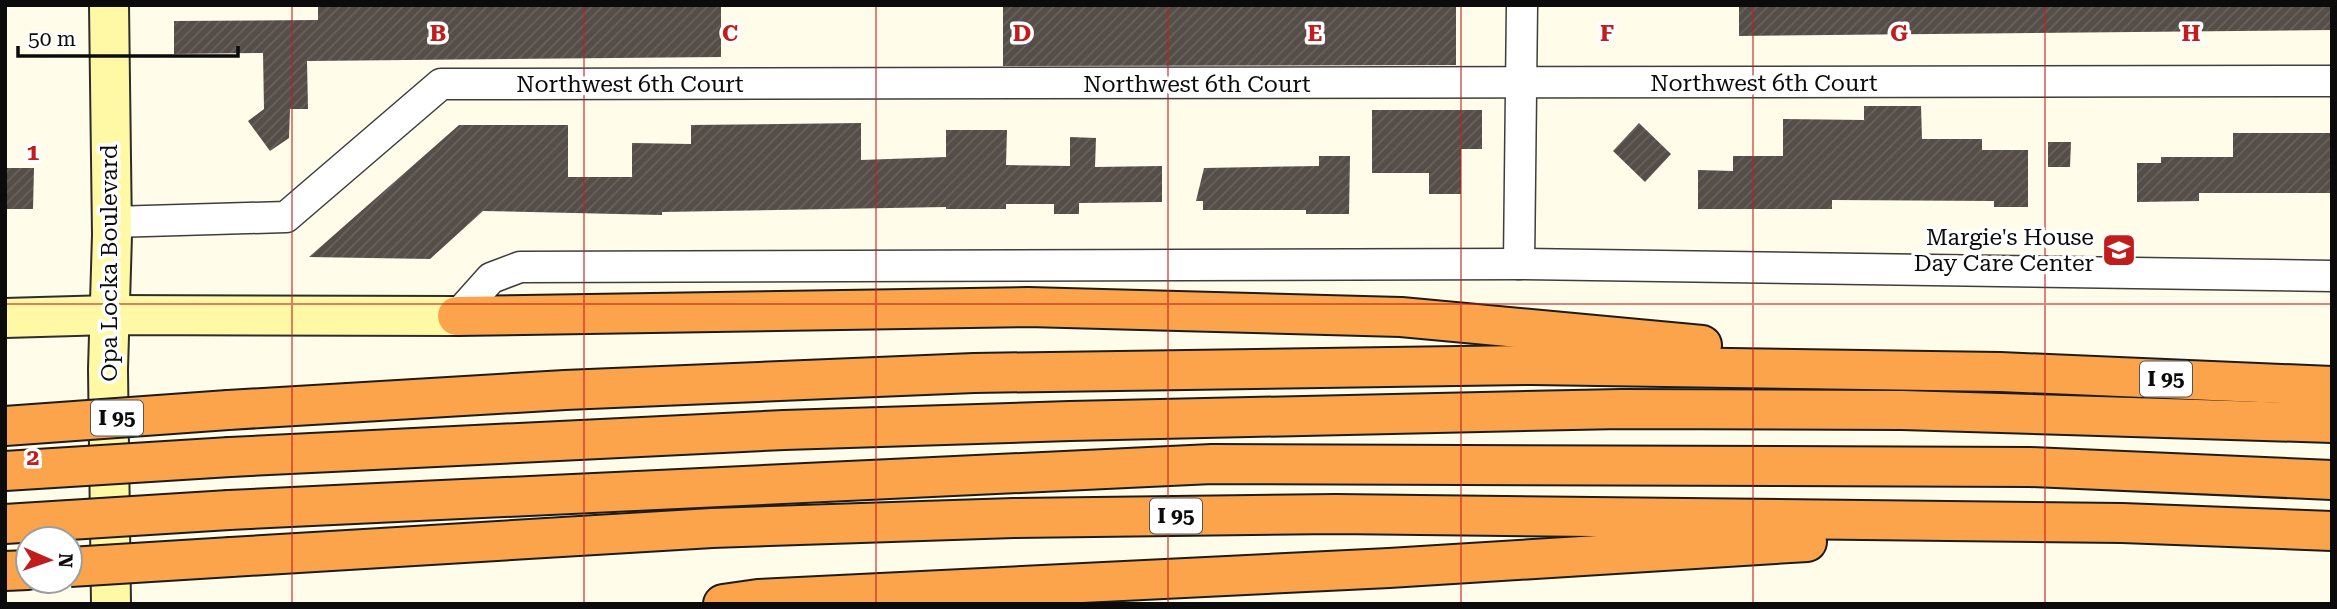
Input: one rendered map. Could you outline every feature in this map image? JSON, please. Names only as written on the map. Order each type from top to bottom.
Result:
[{"type":"highway","points":[[457,316],[1028,307],[1401,317],[2000,372]]},
{"type":"highway","name":"I 95","points":[[5,426],[565,390],[988,373],[1532,365],[2000,372],[2332,386]]},
{"type":"highway","points":[[5,471],[798,429],[1607,409],[1915,410],[2332,423]]},
{"type":"highway","points":[[5,524],[229,510],[1212,464],[2030,467],[2332,480]]},
{"type":"highway","name":"I 95","points":[[84,566],[712,528],[1014,518],[1336,514],[2122,523],[2332,531]]},
{"type":"highway","points":[[723,604],[758,599],[1389,568],[2122,523]]},
{"type":"main road","name":"Opa Locka Boulevard","points":[[109,5],[112,222],[108,369],[111,604]]},
{"type":"main road","points":[[5,318],[110,315],[457,316]]},
{"type":"street","points":[[1519,264],[1522,5]]},
{"type":"street","name":"Northwest 6th Court","points":[[112,222],[286,217],[441,84],[2332,80]]},
{"type":"street","points":[[457,316],[491,278],[520,267],[1519,264],[2332,276]]},
{"type":"building","points":[[318,5],[721,5],[721,57],[307,61],[308,109],[290,109],[289,138],[270,151],[248,121],[264,109],[263,53],[174,54],[174,21],[318,20]]},
{"type":"building","points":[[1003,5],[1456,5],[1456,65],[1003,66]]},
{"type":"building","points":[[1739,5],[2332,5],[2332,30],[1739,36]]},
{"type":"building","points":[[1864,106],[1921,106],[1922,139],[1982,139],[1982,150],[2028,150],[2028,207],[1994,207],[1994,201],[1832,200],[1832,209],[1698,209],[1698,170],[1733,171],[1733,156],[1783,156],[1783,119],[1864,120]]},
{"type":"building","points":[[1372,110],[1482,110],[1482,149],[1461,149],[1461,194],[1429,194],[1429,173],[1372,173]]},
{"type":"building","points":[[861,123],[861,160],[946,157],[946,130],[1007,130],[1006,165],[1070,166],[1070,137],[1096,138],[1095,167],[1162,166],[1162,202],[1079,203],[1079,214],[1054,214],[1054,204],[1006,204],[1006,209],[946,207],[662,212],[662,215],[483,211],[430,259],[309,257],[459,125],[568,125],[568,177],[632,177],[632,143],[691,144],[691,125]]},
{"type":"building","points":[[1639,123],[1671,154],[1645,182],[1613,151]]},
{"type":"building","points":[[2233,133],[2332,133],[2332,193],[2199,193],[2199,201],[2137,202],[2137,163],[2161,163],[2161,157],[2233,157]]},
{"type":"building","points":[[2048,142],[2071,142],[2070,167],[2048,167]]},
{"type":"building","points":[[1319,156],[1350,156],[1349,214],[1306,214],[1306,210],[1203,210],[1203,201],[1196,201],[1204,168],[1319,166]]},
{"type":"building","points":[[5,168],[34,168],[33,209],[5,209]]},
{"type":"place","name":"Margie's House Day Care Center","points":[[2119,250]]}]
